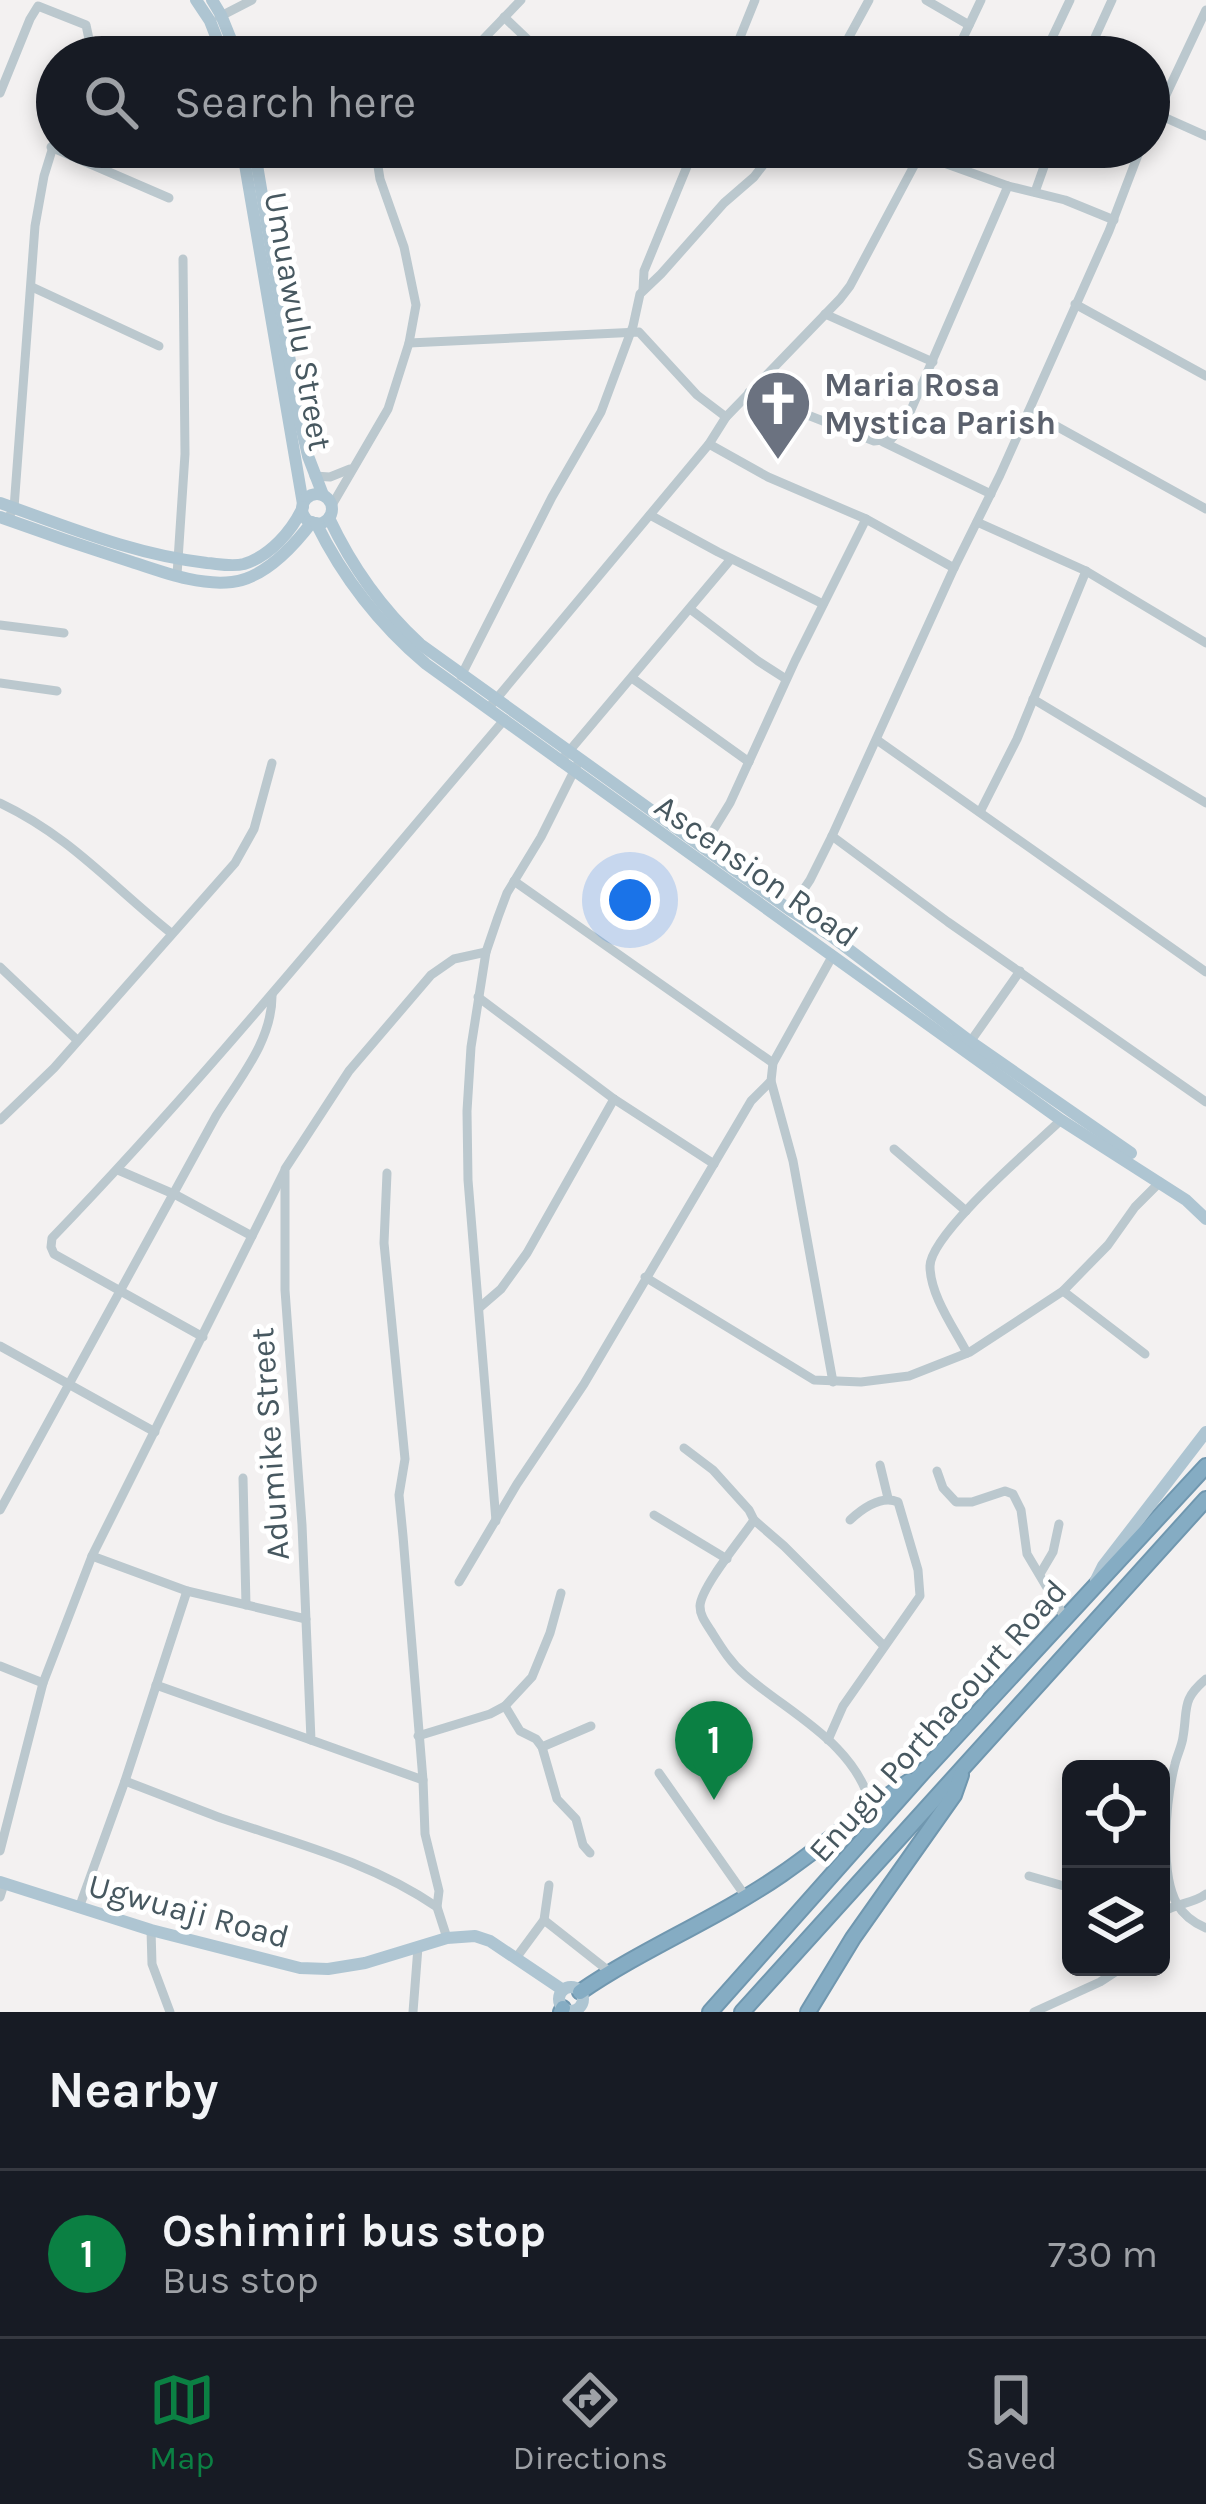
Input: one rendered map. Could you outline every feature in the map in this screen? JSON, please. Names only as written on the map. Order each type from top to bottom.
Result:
[{"type":"highway","name":"Enugu Porthacourt Road","points":[[710,2012],[1206,1466]]},
{"type":"highway","points":[[742,2012],[1014,1708],[1200,1516],[1206,1499]]},
{"type":"highway","points":[[808,2012],[853,1938],[954,1796],[963,1770]]},
{"type":"highway","points":[[583,2003],[610,1972],[781,1875],[924,1772]]},
{"type":"main road","points":[[196,0],[216,18],[226,36]]},
{"type":"main road","points":[[212,0],[220,36]]},
{"type":"main road","name":"Umuawulu Street","points":[[246,168],[303,506]]},
{"type":"main road","name":"Umuawulu Street","points":[[258,168],[300,422],[322,513]]},
{"type":"main road","points":[[5,512],[179,560],[232,566],[251,561],[282,539],[311,495],[322,513]]},
{"type":"main road","points":[[303,506],[304,514],[322,513]]},
{"type":"main road","points":[[5,512],[177,575],[231,582],[248,578],[281,556],[322,513]]},
{"type":"main road","name":"Ascension Road","points":[[322,513],[374,596],[420,644],[492,705]]},
{"type":"main road","name":"Ascension Road","points":[[322,513],[349,580],[426,664],[492,705],[833,957],[968,1046],[1186,1200],[1206,1219]]},
{"type":"main road","name":"Ascension Road","points":[[570,761],[831,936],[968,1046]]},
{"type":"main road","name":"Ascension Road","points":[[1065,1115],[1206,1205]]},
{"type":"main road","points":[[1089,1593],[1103,1567],[1206,1432]]},
{"type":"main road","name":"Ugwuaji Road","points":[[2,1888],[300,1968],[365,1964],[447,1938],[475,1936],[563,1990]]},
{"type":"main road","points":[[574,1988],[583,2003],[571,2011],[562,2010],[559,1999],[563,1990],[574,1988]]},
{"type":"street","points":[[216,18],[251,0]]},
{"type":"street","points":[[486,36],[520,0]]},
{"type":"street","points":[[740,36],[755,0]]},
{"type":"street","points":[[849,36],[869,0]]},
{"type":"street","points":[[926,0],[969,25]]},
{"type":"street","points":[[964,36],[981,0]]},
{"type":"street","points":[[1053,36],[1070,0]]},
{"type":"street","points":[[1096,36],[1112,0]]},
{"type":"street","points":[[0,93],[38,7],[86,25],[88,36]]},
{"type":"street","points":[[1170,86],[1206,10]]},
{"type":"street","points":[[505,17],[524,36]]},
{"type":"street","points":[[1170,120],[1206,136]]},
{"type":"street","points":[[5,512],[35,226],[47,168]]},
{"type":"street","points":[[100,168],[169,198]]},
{"type":"street","points":[[322,513],[388,409],[410,343],[416,305],[409,266],[378,168]]},
{"type":"street","points":[[643,290],[644,271],[686,168]]},
{"type":"street","points":[[461,676],[601,412],[643,290],[761,168]]},
{"type":"street","points":[[492,705],[710,444],[726,417],[850,286],[913,168]]},
{"type":"street","points":[[964,168],[1114,220]]},
{"type":"street","points":[[1035,192],[1044,168]]},
{"type":"street","points":[[790,910],[832,836],[991,494],[1114,220],[1133,168]]},
{"type":"street","points":[[883,442],[904,426],[1008,186]]},
{"type":"street","points":[[177,575],[185,454],[183,260]]},
{"type":"street","points":[[32,287],[159,346]]},
{"type":"street","points":[[1076,304],[1206,376]]},
{"type":"street","points":[[825,314],[933,362]]},
{"type":"street","points":[[410,343],[641,333],[697,395],[726,417]]},
{"type":"street","points":[[748,392],[883,442],[991,494]]},
{"type":"street","points":[[1029,411],[1206,509]]},
{"type":"street","points":[[710,444],[768,477],[866,519],[954,568]]},
{"type":"street","points":[[314,476],[330,477],[354,467]]},
{"type":"street","points":[[650,515],[823,604]]},
{"type":"street","points":[[703,847],[730,803],[866,519]]},
{"type":"street","points":[[976,522],[1086,572],[1206,643]]},
{"type":"street","points":[[496,1521],[467,1134],[469,1073],[486,952],[507,893],[541,837],[570,761],[731,559]]},
{"type":"street","points":[[980,812],[1017,739],[1086,572]]},
{"type":"street","points":[[690,609],[787,679]]},
{"type":"street","points":[[0,625],[64,633]]},
{"type":"street","points":[[632,678],[749,763]]},
{"type":"street","points":[[0,683],[58,691]]},
{"type":"street","points":[[1033,699],[1206,803]]},
{"type":"street","points":[[203,1337],[54,1254],[52,1238],[272,994],[507,716]]},
{"type":"street","points":[[877,740],[1206,972]]},
{"type":"street","points":[[0,1120],[54,1068],[246,846],[272,763]]},
{"type":"street","points":[[0,803],[77,850],[171,934]]},
{"type":"street","points":[[832,836],[1206,1102]]},
{"type":"street","points":[[514,881],[772,1063]]},
{"type":"street","points":[[831,936],[833,957],[772,1063],[771,1081],[801,1198],[833,1382]]},
{"type":"street","points":[[0,1851],[44,1683],[92,1556],[285,1169],[349,1071],[431,975],[454,959],[486,952]]},
{"type":"street","points":[[0,967],[76,1040]]},
{"type":"street","points":[[968,1046],[1019,971]]},
{"type":"street","points":[[0,1510],[250,1065],[271,1012],[272,994]]},
{"type":"street","points":[[478,996],[614,1100],[714,1164]]},
{"type":"street","points":[[459,1582],[584,1384],[751,1101],[771,1081]]},
{"type":"street","points":[[479,1308],[527,1253],[614,1100]]},
{"type":"street","points":[[967,1353],[930,1270],[936,1247],[966,1211],[1065,1115]]},
{"type":"street","points":[[894,1149],[966,1211]]},
{"type":"street","name":"Adumike Street","points":[[285,1169],[285,1271],[311,1739]]},
{"type":"street","points":[[118,1170],[252,1236]]},
{"type":"street","points":[[387,1173],[384,1243],[405,1459],[399,1510],[425,1834],[447,1938]]},
{"type":"street","points":[[645,1277],[814,1380],[861,1382],[909,1376],[967,1353],[1063,1291],[1160,1182]]},
{"type":"street","points":[[1063,1291],[1145,1354]]},
{"type":"street","points":[[0,1346],[155,1432]]},
{"type":"street","points":[[684,1448],[713,1470],[754,1520],[883,1645]]},
{"type":"street","points":[[828,1740],[835,1719],[920,1596],[911,1537],[900,1505],[888,1498],[880,1465]]},
{"type":"street","points":[[937,1471],[943,1488],[956,1502],[972,1502],[1005,1490],[1013,1493],[1021,1510],[1027,1554],[1065,1618]]},
{"type":"street","points":[[243,1478],[246,1605]]},
{"type":"street","points":[[850,1520],[860,1510],[888,1498]]},
{"type":"street","points":[[654,1515],[727,1559]]},
{"type":"street","points":[[754,1520],[704,1593],[702,1617],[743,1674],[828,1740],[859,1774],[871,1806]]},
{"type":"street","points":[[1040,1574],[1053,1552],[1059,1525]]},
{"type":"street","points":[[92,1556],[187,1591],[306,1619]]},
{"type":"street","points":[[79,1908],[187,1591]]},
{"type":"street","points":[[418,1736],[505,1706],[532,1677],[561,1593]]},
{"type":"street","points":[[0,1666],[44,1683]]},
{"type":"street","points":[[1206,1679],[1186,1704],[1183,1742],[1170,1791],[1168,1866],[1192,1922],[1206,1928]]},
{"type":"street","points":[[156,1685],[423,1780]]},
{"type":"street","points":[[505,1706],[520,1732],[542,1747],[557,1799],[576,1819],[590,1853]]},
{"type":"street","points":[[542,1747],[591,1726]]},
{"type":"street","points":[[659,1773],[746,1897]]},
{"type":"street","points":[[125,1781],[323,1850],[388,1877],[437,1906]]},
{"type":"street","points":[[0,1800],[12,1804]]},
{"type":"street","points":[[1029,1876],[1062,1885]]},
{"type":"street","points":[[516,1958],[544,1920],[549,1885]]},
{"type":"street","points":[[1170,1910],[1206,1894]]},
{"type":"street","points":[[544,1920],[610,1972]]},
{"type":"street","points":[[152,1930],[152,1964],[170,2012]]},
{"type":"street","points":[[412,2012],[418,1947]]},
{"type":"street","points":[[1034,2012],[1109,1976]]},
{"type":"place","name":"Maria Rosa Mystica Parish","points":[[778,462]]},
{"type":"place","name":"Oshimiri bus stop","points":[[714,1800]]}]
